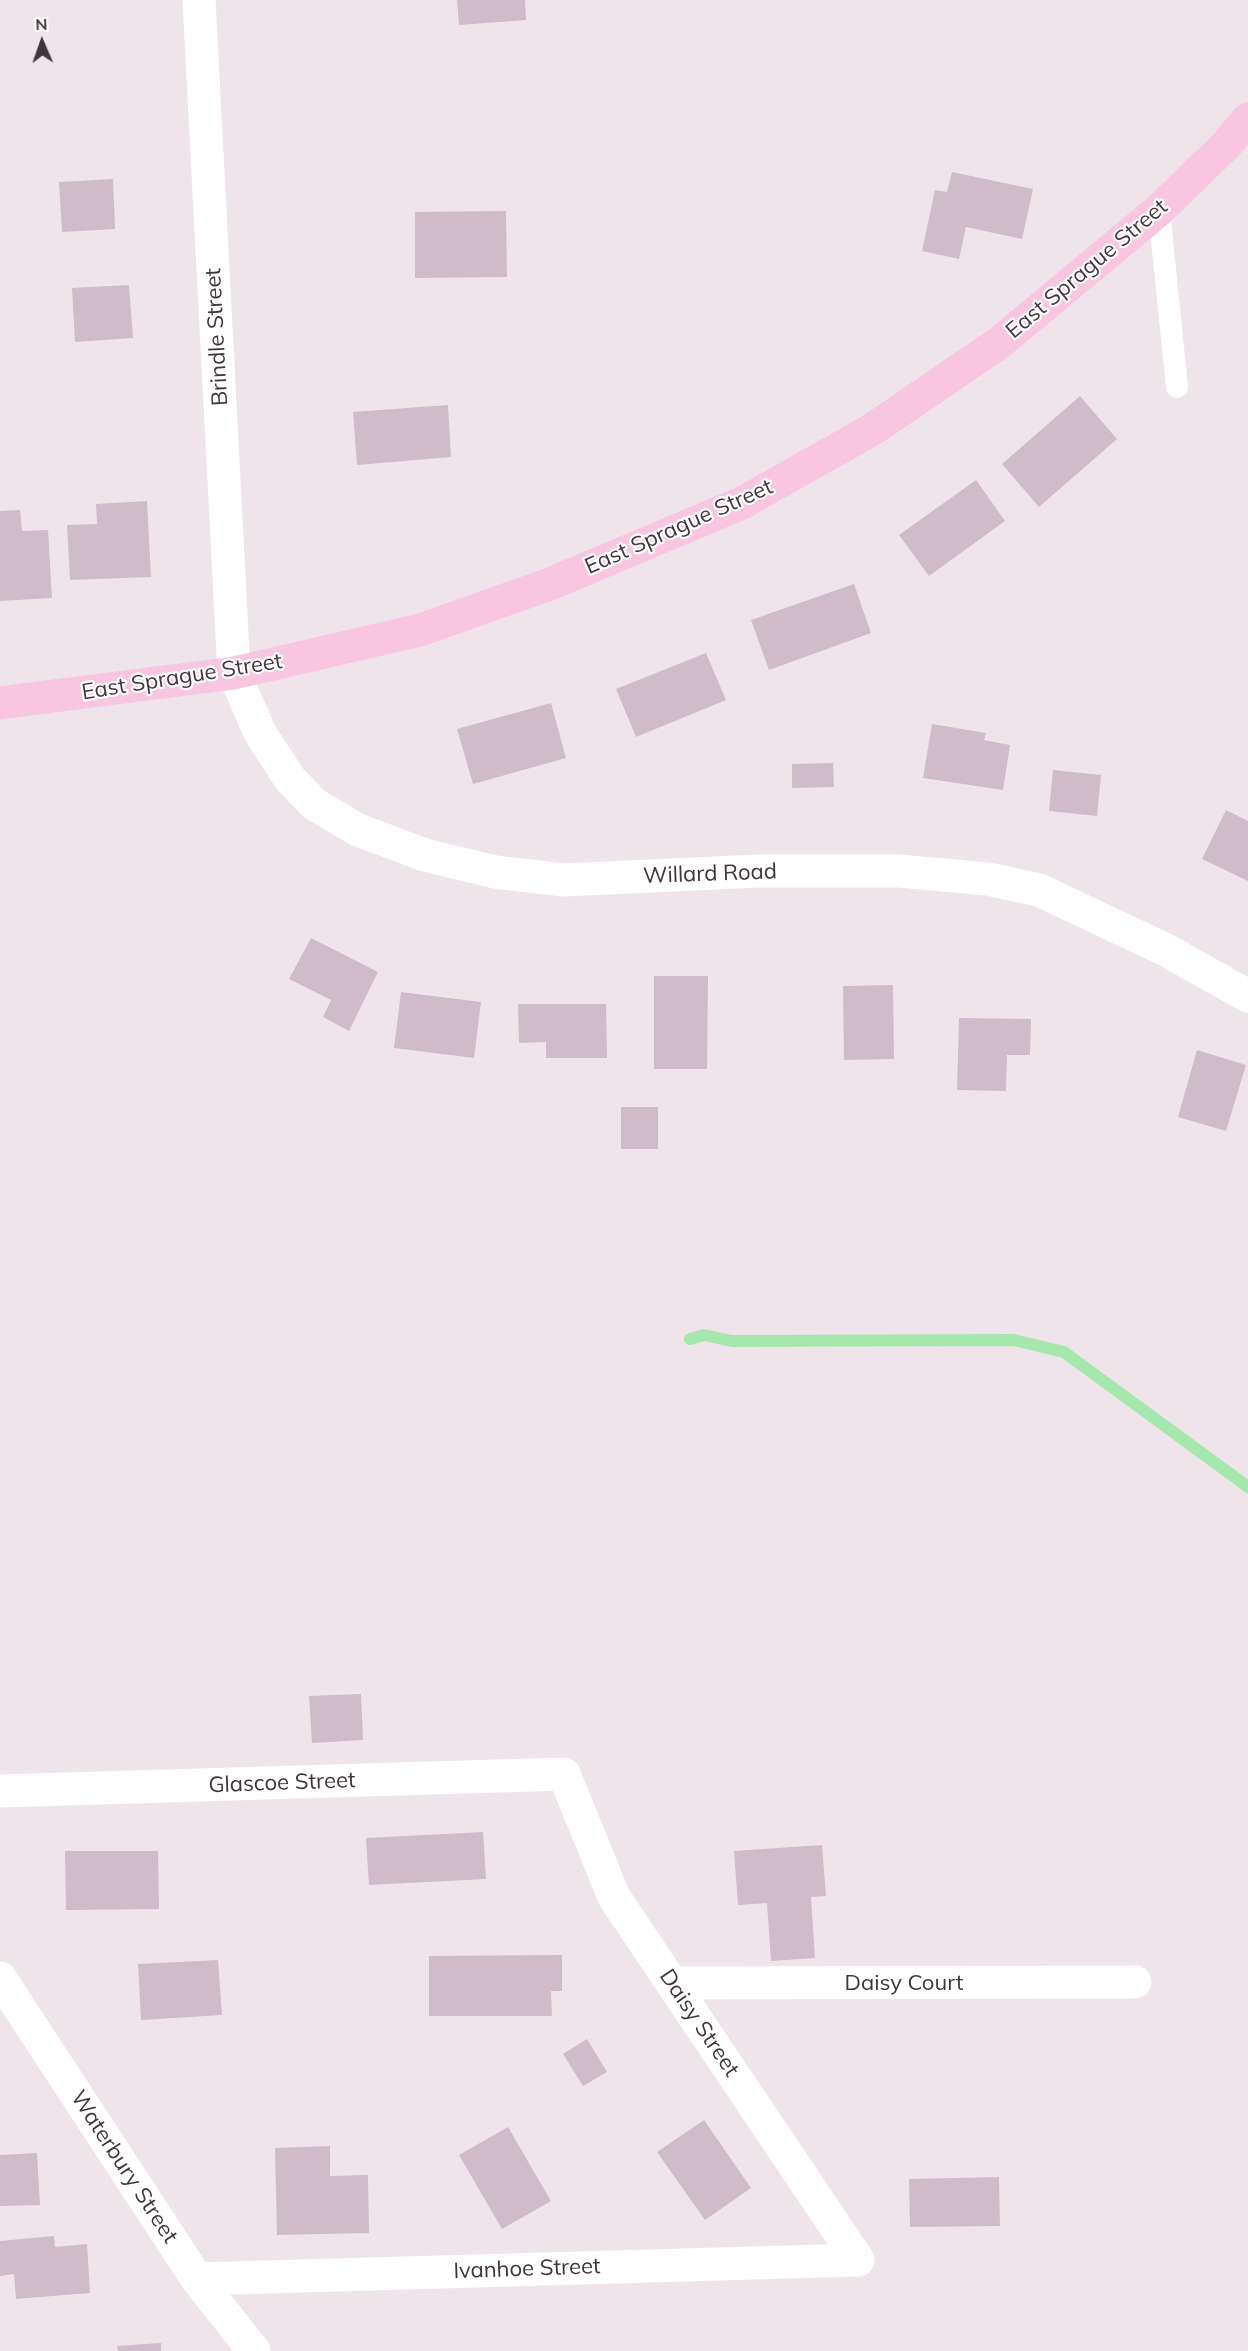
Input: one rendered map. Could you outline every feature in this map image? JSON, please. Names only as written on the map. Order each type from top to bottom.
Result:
[{"type":"street","name":"Brindle Street","points":[[199,0],[234,674]]},
{"type":"street","name":"East Sprague Street","points":[[0,703],[234,674],[420,630],[550,584],[742,503],[873,429],[999,343],[1160,210],[1226,145],[1248,119]]},
{"type":"street","name":"Willard Road","points":[[234,674],[260,733],[290,779],[314,804],[358,830],[425,855],[495,872],[564,880],[758,871],[899,871],[988,879],[1040,890],[1166,950],[1248,996]]},
{"type":"street","name":"Glascoe Street","points":[[0,1791],[564,1774]]},
{"type":"street","name":"Daisy Street","points":[[564,1774],[614,1897],[858,2260]]},
{"type":"street","name":"Waterbury Street","points":[[0,1978],[197,2279],[254,2351]]},
{"type":"street","name":"Daisy Court","points":[[672,1983],[1136,1982]]},
{"type":"street","name":"Ivanhoe Street","points":[[197,2279],[858,2260]]},
{"type":"lane","points":[[1160,210],[1177,387]]},
{"type":"building","points":[[457,0],[525,0],[526,20],[459,25]]},
{"type":"building","points":[[952,172],[1033,189],[1022,239],[966,227],[959,259],[922,251],[935,190],[947,192]]},
{"type":"building","points":[[113,179],[115,229],[62,232],[59,182]]},
{"type":"building","points":[[506,211],[507,277],[415,278],[415,212]]},
{"type":"building","points":[[129,285],[133,338],[75,342],[72,288]]},
{"type":"building","points":[[1080,396],[1117,439],[1039,507],[1002,464]]},
{"type":"building","points":[[448,405],[451,457],[357,465],[353,412]]},
{"type":"building","points":[[976,480],[1005,521],[929,576],[899,535]]},
{"type":"building","points":[[147,501],[151,577],[70,580],[67,525],[97,524],[96,504]]},
{"type":"building","points":[[20,510],[22,531],[48,530],[52,598],[0,601],[0,511]]},
{"type":"building","points":[[854,584],[871,633],[769,670],[751,620]]},
{"type":"building","points":[[706,653],[726,700],[636,737],[616,689]]},
{"type":"building","points":[[551,703],[566,758],[473,784],[457,729]]},
{"type":"building","points":[[932,724],[986,733],[984,740],[1010,745],[1003,790],[923,778]]},
{"type":"building","points":[[833,763],[834,787],[792,788],[792,764]]},
{"type":"building","points":[[1053,770],[1101,775],[1097,816],[1049,811]]},
{"type":"building","points":[[1226,810],[1248,821],[1248,881],[1202,859]]},
{"type":"building","points":[[311,938],[378,972],[349,1031],[323,1017],[331,1000],[289,979]]},
{"type":"building","points":[[654,976],[708,976],[707,1069],[654,1069]]},
{"type":"building","points":[[893,985],[894,1059],[844,1060],[843,986]]},
{"type":"building","points":[[401,992],[481,1002],[474,1058],[394,1048]]},
{"type":"building","points":[[518,1004],[606,1004],[607,1058],[546,1058],[546,1042],[519,1043]]},
{"type":"building","points":[[959,1018],[1031,1019],[1030,1055],[1007,1055],[1006,1091],[957,1090]]},
{"type":"building","points":[[1197,1050],[1246,1065],[1226,1131],[1178,1117]]},
{"type":"building","points":[[621,1107],[658,1107],[658,1149],[621,1149]]},
{"type":"building","points":[[361,1694],[363,1740],[312,1743],[309,1696]]},
{"type":"building","points":[[483,1832],[486,1879],[369,1885],[366,1838]]},
{"type":"building","points":[[822,1845],[826,1896],[811,1897],[815,1958],[771,1961],[767,1903],[738,1905],[734,1851]]},
{"type":"building","points":[[65,1851],[158,1851],[159,1909],[66,1910]]},
{"type":"building","points":[[562,1955],[562,1991],[551,1991],[552,2016],[429,2016],[429,1956]]},
{"type":"building","points":[[218,1960],[222,2015],[141,2020],[138,1964]]},
{"type":"building","points":[[587,2039],[607,2072],[583,2086],[563,2054]]},
{"type":"building","points":[[704,2120],[751,2188],[705,2220],[657,2152]]},
{"type":"building","points":[[508,2127],[551,2201],[502,2229],[459,2155]]},
{"type":"building","points":[[330,2146],[330,2176],[368,2175],[369,2233],[277,2235],[275,2148]]},
{"type":"building","points":[[37,2153],[40,2205],[0,2206],[0,2155]]},
{"type":"building","points":[[999,2177],[1000,2226],[910,2227],[909,2179]]},
{"type":"building","points":[[54,2236],[55,2247],[87,2244],[90,2293],[16,2299],[14,2274],[0,2276],[0,2241]]},
{"type":"building","points":[[161,2343],[161,2351],[118,2351],[117,2346]]},
{"type":"waterway","points":[[690,1339],[704,1335],[732,1341],[1014,1340],[1064,1352],[1248,1487]]}]
